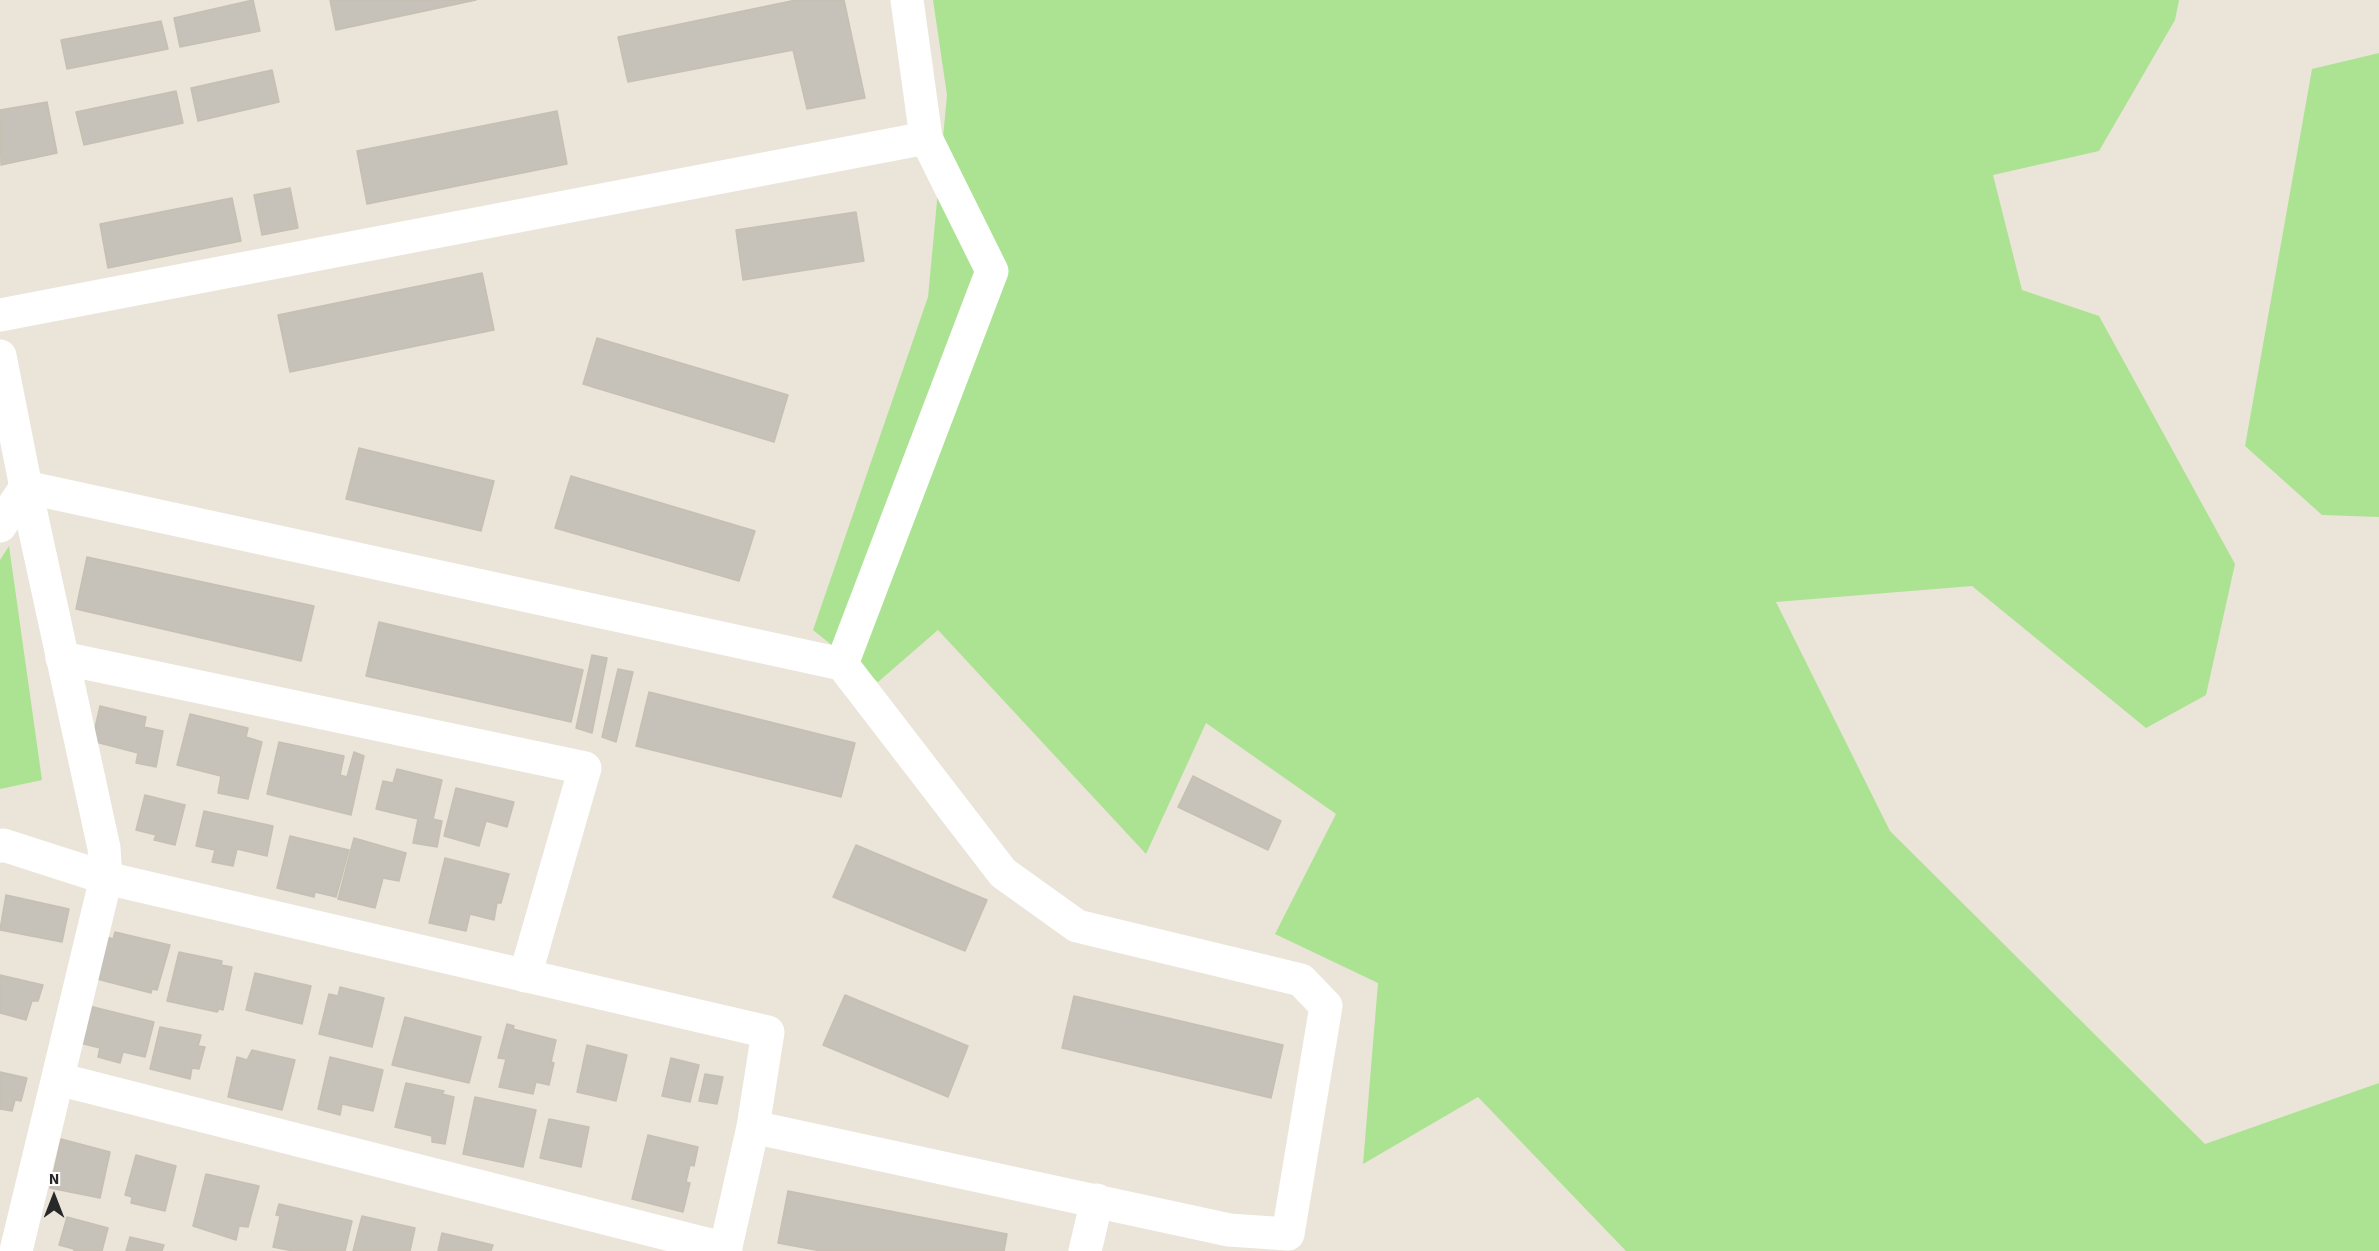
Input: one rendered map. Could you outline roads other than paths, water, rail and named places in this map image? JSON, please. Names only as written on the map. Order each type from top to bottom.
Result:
[{"type":"street","points":[[842,664],[992,271],[926,138],[907,0]]},
{"type":"street","points":[[0,315],[926,138]]},
{"type":"street","points":[[0,356],[104,848],[106,878],[16,1251]]},
{"type":"street","points":[[26,487],[842,664],[1003,873],[1077,927],[1300,980],[1326,1006],[1288,1234],[1229,1230],[753,1127]]},
{"type":"street","points":[[0,525],[26,487]]},
{"type":"street","points":[[62,658],[585,768],[525,976]]},
{"type":"street","points":[[0,846],[3,845],[106,878],[768,1032],[753,1127],[725,1250],[58,1079]]},
{"type":"street","points":[[1085,1251],[1097,1200]]}]
